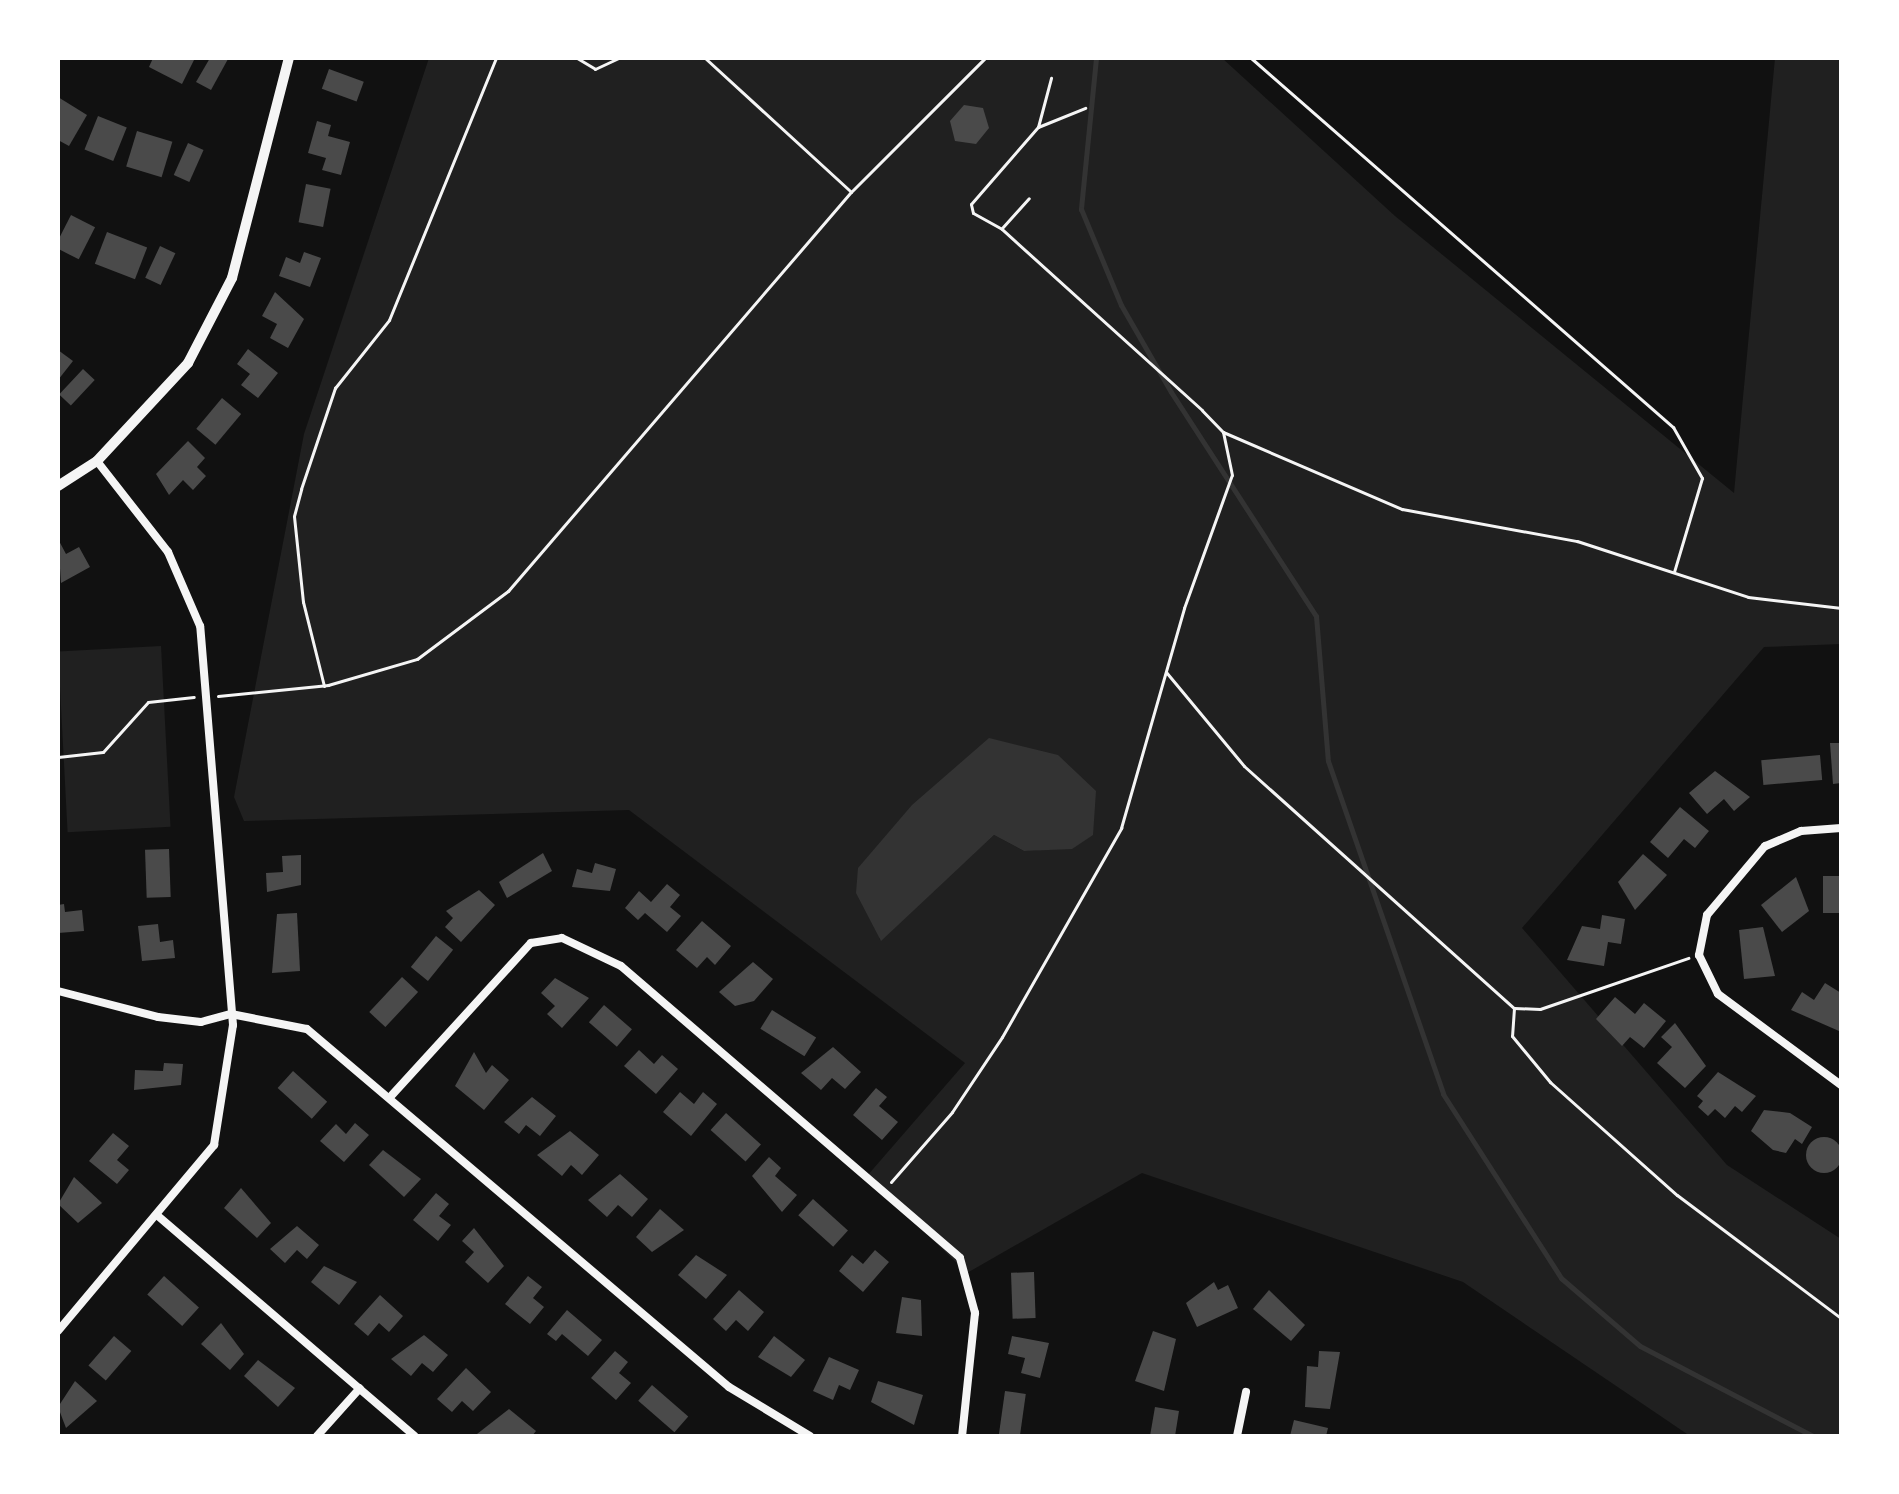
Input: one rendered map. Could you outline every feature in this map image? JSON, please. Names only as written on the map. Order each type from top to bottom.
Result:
[{"type":"street","points":[[58,486],[97,461],[188,363],[232,278],[289,58]]},
{"type":"street","points":[[58,1331],[158,1216],[214,1145],[231,1014],[210,697],[189,591],[146,518],[97,461]]},
{"type":"street","points":[[1841,828],[1778,837],[1725,889],[1707,915],[1699,955],[1718,994],[1841,1085]]},
{"type":"street","points":[[392,1095],[517,953],[531,943],[562,938],[651,990],[883,1191],[967,1273],[974,1334],[962,1436]]},
{"type":"street","points":[[58,991],[158,1017],[201,1022],[231,1014],[307,1029],[392,1095],[729,1387],[810,1436]]},
{"type":"street","points":[[158,1216],[415,1436]]},
{"type":"street","points":[[317,1436],[360,1388]]},
{"type":"street","points":[[1237,1436],[1246,1392]]},
{"type":"path","points":[[324,686],[303,602],[294,516],[301,489],[335,388],[389,320],[496,58]]},
{"type":"path","points":[[577,58],[595,69],[619,58]]},
{"type":"path","points":[[705,58],[851,192]]},
{"type":"path","points":[[58,757],[103,752],[148,702],[324,686],[417,659],[508,591],[851,192],[985,58]]},
{"type":"path","points":[[1251,58],[1673,427],[1702,478],[1674,572]]},
{"type":"path","points":[[1051,78],[1038,127],[971,204],[973,213],[1002,229],[1223,432],[1402,509],[1577,541],[1748,597],[1841,608]]},
{"type":"path","points":[[1038,127],[1085,108]]},
{"type":"path","points":[[1002,229],[1029,198]]},
{"type":"path","points":[[883,1191],[952,1112],[1002,1037],[1121,828],[1166,672],[1232,475],[1223,432]]},
{"type":"path","points":[[1166,672],[1244,766],[1514,1008],[1540,1009],[1699,955]]},
{"type":"path","points":[[1514,1008],[1512,1036],[1550,1082],[1677,1195],[1841,1318]]},
{"type":"shaded area","points":[[429,58],[1222,58],[1395,216],[1734,493],[1775,58],[1841,58],[1841,644],[1764,647],[1522,928],[1727,1165],[1841,1239],[1841,1436],[1690,1436],[1463,1282],[1142,1173],[967,1273],[867,1176],[965,1063],[629,810],[244,821],[234,797],[304,434]],"holes":[[[1058,755],[1072,848],[1024,851],[994,835],[880,940],[872,912]]]},
{"type":"shaded area","points":[[161,646],[170,827],[68,832],[58,651]]},
{"type":"shaded area","points":[[989,738],[1058,755],[1096,791],[1093,835],[1072,849],[1024,851],[994,835],[881,941],[856,893],[858,868],[912,805]]},
{"type":"building","points":[[153,58],[195,58],[182,84],[149,67]]},
{"type":"building","points":[[210,58],[228,59],[211,90],[196,82]]},
{"type":"building","points":[[329,69],[364,82],[357,101],[322,89]]},
{"type":"building","points":[[58,97],[87,115],[69,146],[58,140]]},
{"type":"building","points":[[964,105],[983,108],[989,128],[976,144],[955,141],[950,121]]},
{"type":"building","points":[[98,116],[127,128],[113,161],[85,149]]},
{"type":"building","points":[[317,121],[331,125],[328,136],[350,142],[341,175],[322,170],[326,158],[308,153]]},
{"type":"building","points":[[137,131],[172,142],[162,177],[126,166]]},
{"type":"building","points":[[188,143],[204,150],[189,182],[174,175]]},
{"type":"building","points":[[306,184],[331,189],[323,227],[299,222]]},
{"type":"building","points":[[71,215],[95,227],[79,259],[58,249],[58,241]]},
{"type":"building","points":[[107,232],[147,247],[135,279],[95,264]]},
{"type":"building","points":[[160,246],[175,253],[161,285],[145,278]]},
{"type":"building","points":[[304,252],[321,258],[310,287],[279,276],[286,257],[300,263]]},
{"type":"building","points":[[275,292],[304,319],[288,348],[270,338],[277,324],[262,316]]},
{"type":"building","points":[[248,349],[278,373],[258,398],[241,385],[250,374],[237,364]]},
{"type":"building","points":[[58,350],[73,361],[58,380]]},
{"type":"building","points":[[83,369],[95,380],[71,406],[59,395]]},
{"type":"building","points":[[222,398],[241,414],[215,445],[196,429]]},
{"type":"building","points":[[188,441],[205,458],[197,467],[206,476],[193,490],[183,480],[169,495],[156,474]]},
{"type":"building","points":[[58,539],[66,554],[79,547],[90,567],[61,583]]},
{"type":"building","points":[[1830,743],[1841,743],[1841,783],[1833,784]]},
{"type":"building","points":[[1820,755],[1822,780],[1763,785],[1761,760]]},
{"type":"building","points":[[1715,771],[1750,797],[1734,811],[1724,799],[1707,814],[1689,793]]},
{"type":"building","points":[[1680,807],[1709,831],[1695,848],[1684,839],[1668,858],[1650,842]]},
{"type":"building","points":[[169,849],[171,897],[147,898],[145,850]]},
{"type":"building","points":[[543,853],[552,871],[507,898],[499,882]]},
{"type":"building","points":[[1643,854],[1667,875],[1635,910],[1618,882]]},
{"type":"building","points":[[301,855],[301,885],[267,892],[266,873],[283,872],[282,856]]},
{"type":"building","points":[[595,863],[616,869],[610,891],[572,887],[577,869],[592,873]]},
{"type":"building","points":[[1823,876],[1841,876],[1841,913],[1823,913]]},
{"type":"building","points":[[1796,877],[1809,911],[1782,932],[1761,905]]},
{"type":"building","points":[[667,884],[680,895],[670,907],[681,916],[667,932],[645,913],[638,920],[625,908],[639,891],[651,902]]},
{"type":"building","points":[[479,890],[495,905],[461,942],[445,927],[453,918],[446,911]]},
{"type":"building","points":[[64,904],[65,912],[82,910],[84,931],[58,933],[58,905]]},
{"type":"building","points":[[297,913],[300,971],[272,973],[277,914]]},
{"type":"building","points":[[1602,915],[1625,919],[1621,944],[1608,942],[1604,966],[1567,960],[1582,926],[1600,929]]},
{"type":"building","points":[[702,921],[731,946],[715,965],[707,957],[697,968],[676,950]]},
{"type":"building","points":[[158,924],[160,942],[173,940],[175,958],[142,961],[138,926]]},
{"type":"building","points":[[1763,927],[1775,976],[1744,979],[1739,930]]},
{"type":"building","points":[[436,936],[453,950],[428,981],[411,967]]},
{"type":"building","points":[[753,962],[773,979],[754,1001],[735,1006],[719,992]]},
{"type":"building","points":[[402,977],[418,992],[385,1027],[369,1012]]},
{"type":"building","points":[[555,978],[589,998],[562,1028],[547,1014],[555,1006],[541,993]]},
{"type":"building","points":[[1825,983],[1841,993],[1839,1031],[1791,1010],[1802,992],[1814,1000]]},
{"type":"building","points":[[1615,997],[1635,1014],[1644,1003],[1666,1021],[1644,1048],[1630,1037],[1622,1046],[1596,1019]]},
{"type":"building","points":[[604,1005],[632,1029],[617,1047],[589,1022]]},
{"type":"building","points":[[772,1010],[816,1038],[804,1056],[760,1029]]},
{"type":"building","points":[[1675,1023],[1706,1066],[1685,1088],[1657,1063],[1672,1047],[1661,1037]]},
{"type":"building","points":[[833,1047],[861,1072],[845,1089],[832,1078],[821,1090],[801,1073]]},
{"type":"building","points":[[639,1050],[654,1064],[662,1055],[678,1069],[656,1094],[624,1066]]},
{"type":"building","points":[[474,1052],[486,1073],[492,1065],[509,1080],[484,1110],[455,1086]]},
{"type":"building","points":[[164,1063],[183,1064],[181,1085],[134,1090],[135,1070],[163,1071]]},
{"type":"building","points":[[293,1071],[327,1102],[312,1119],[278,1088]]},
{"type":"building","points":[[1718,1072],[1756,1096],[1742,1112],[1735,1106],[1725,1118],[1715,1109],[1708,1116],[1698,1107],[1703,1101],[1697,1096]]},
{"type":"building","points":[[876,1088],[887,1097],[879,1106],[898,1122],[882,1140],[853,1115]]},
{"type":"building","points":[[680,1092],[694,1104],[703,1092],[717,1104],[691,1136],[663,1112]]},
{"type":"building","points":[[532,1097],[556,1116],[540,1136],[526,1125],[519,1134],[504,1122]]},
{"type":"building","points":[[1764,1110],[1790,1113],[1812,1127],[1802,1144],[1795,1139],[1786,1153],[1773,1150],[1751,1131]]},
{"type":"building","points":[[726,1113],[761,1144],[746,1162],[711,1130]]},
{"type":"building","points":[[355,1123],[369,1135],[344,1162],[320,1141],[336,1124],[346,1134]]},
{"type":"building","points":[[570,1131],[599,1155],[582,1175],[571,1165],[562,1176],[537,1155]]},
{"type":"building","points":[[113,1133],[129,1146],[117,1160],[129,1170],[117,1184],[89,1161]]},
{"type":"building","points":[[1824,1137],[1836,1143],[1842,1155],[1836,1167],[1824,1173],[1812,1167],[1806,1155],[1812,1143]]},
{"type":"building","points":[[383,1150],[421,1179],[404,1197],[369,1165]]},
{"type":"building","points":[[769,1157],[781,1168],[775,1176],[797,1195],[782,1212],[752,1176]]},
{"type":"building","points":[[620,1174],[648,1199],[632,1217],[618,1205],[607,1217],[588,1200]]},
{"type":"building","points":[[74,1177],[102,1203],[78,1223],[58,1204]]},
{"type":"building","points":[[241,1188],[271,1223],[257,1238],[224,1208]]},
{"type":"building","points":[[436,1193],[449,1204],[439,1216],[451,1225],[438,1241],[413,1220]]},
{"type":"building","points":[[813,1199],[848,1230],[833,1247],[798,1215]]},
{"type":"building","points":[[660,1209],[684,1230],[652,1252],[636,1237]]},
{"type":"building","points":[[297,1226],[319,1245],[307,1259],[297,1250],[285,1263],[270,1249]]},
{"type":"building","points":[[474,1228],[504,1266],[488,1283],[465,1262],[474,1252],[462,1241]]},
{"type":"building","points":[[875,1250],[889,1262],[863,1292],[839,1271],[852,1255],[863,1264]]},
{"type":"building","points":[[696,1255],[727,1275],[706,1299],[678,1275]]},
{"type":"building","points":[[324,1266],[357,1282],[339,1305],[311,1282]]},
{"type":"building","points":[[1034,1272],[1036,1318],[1013,1319],[1011,1273]]},
{"type":"building","points":[[164,1276],[199,1307],[182,1326],[147,1295]]},
{"type":"building","points":[[528,1276],[542,1287],[533,1298],[544,1307],[530,1324],[505,1304]]},
{"type":"building","points":[[1214,1282],[1218,1290],[1228,1285],[1238,1308],[1197,1327],[1186,1303]]},
{"type":"building","points":[[739,1290],[764,1312],[748,1331],[736,1320],[726,1331],[713,1319]]},
{"type":"building","points":[[1269,1290],[1305,1325],[1291,1341],[1253,1309]]},
{"type":"building","points":[[380,1295],[403,1316],[389,1332],[379,1323],[368,1336],[354,1324]]},
{"type":"building","points":[[902,1297],[921,1300],[922,1336],[896,1333]]},
{"type":"building","points":[[567,1310],[602,1340],[588,1356],[562,1334],[556,1341],[547,1334]]},
{"type":"building","points":[[221,1323],[244,1354],[230,1370],[201,1344]]},
{"type":"building","points":[[1153,1331],[1176,1339],[1164,1391],[1135,1381]]},
{"type":"building","points":[[424,1335],[448,1355],[433,1372],[422,1363],[411,1376],[391,1359]]},
{"type":"building","points":[[114,1336],[131,1351],[106,1381],[88,1365]]},
{"type":"building","points":[[774,1336],[805,1360],[791,1377],[758,1357]]},
{"type":"building","points":[[1012,1336],[1049,1343],[1040,1378],[1021,1373],[1025,1358],[1008,1354]]},
{"type":"building","points":[[615,1351],[628,1362],[619,1373],[631,1383],[616,1400],[591,1378]]},
{"type":"building","points":[[1319,1351],[1340,1352],[1330,1409],[1305,1407],[1307,1366],[1318,1367]]},
{"type":"building","points":[[829,1357],[859,1370],[850,1390],[839,1385],[833,1400],[813,1391]]},
{"type":"building","points":[[258,1360],[295,1388],[278,1407],[244,1376]]},
{"type":"building","points":[[466,1368],[491,1392],[473,1411],[462,1401],[452,1412],[437,1399]]},
{"type":"building","points":[[75,1381],[97,1401],[66,1428],[58,1407]]},
{"type":"building","points":[[878,1381],[923,1395],[914,1425],[871,1402]]},
{"type":"building","points":[[652,1385],[688,1416],[674,1432],[638,1401]]},
{"type":"building","points":[[1005,1391],[1026,1394],[1020,1436],[999,1436]]},
{"type":"building","points":[[1155,1407],[1179,1411],[1175,1436],[1150,1436]]},
{"type":"building","points":[[509,1409],[536,1431],[532,1436],[477,1434]]},
{"type":"building","points":[[1294,1420],[1328,1428],[1326,1436],[1290,1436]]},
{"type":"waterway","points":[[1096,58],[1081,209],[1121,305],[1171,392],[1316,616],[1328,761],[1443,1094],[1561,1278],[1640,1346],[1813,1436]]}]
